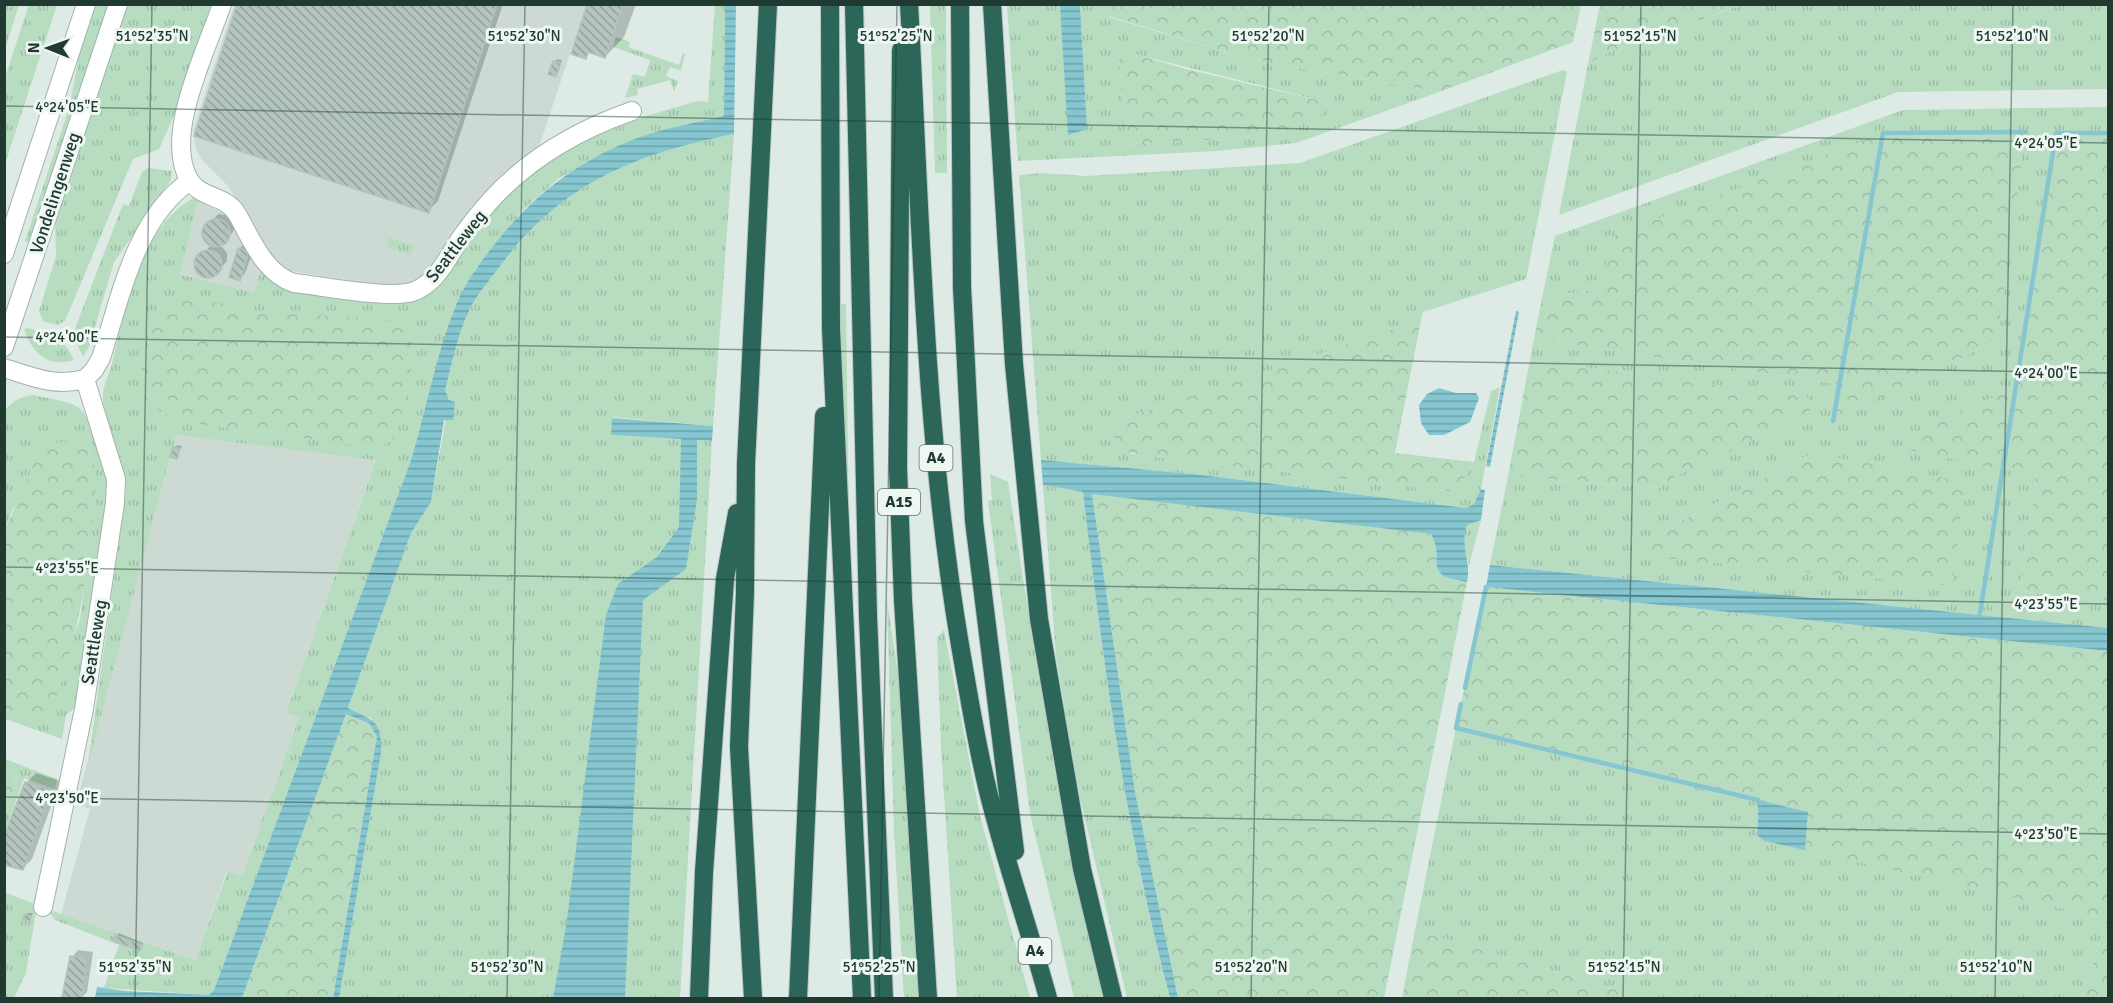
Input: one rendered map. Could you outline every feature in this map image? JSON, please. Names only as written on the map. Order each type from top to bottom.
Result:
[{"type":"highway","points":[[753,999],[740,747],[747,437],[768,4]]},
{"type":"highway","points":[[830,4],[831,329],[862,999]]},
{"type":"highway","name":"A15","points":[[854,4],[868,616],[884,999]]},
{"type":"highway","name":"A15","points":[[901,4],[898,468],[903,612],[928,999]]},
{"type":"highway","name":"A4","points":[[909,4],[920,252],[928,376],[942,516],[960,644],[990,798],[1048,999]]},
{"type":"highway","name":"A4","points":[[960,4],[962,287],[974,521],[1022,903]]},
{"type":"highway","points":[[992,4],[1014,364],[1039,620],[1082,869],[1113,999]]},
{"type":"highway","points":[[798,999],[820,466],[831,329]]},
{"type":"highway","points":[[699,999],[704,872],[725,579],[746,464]]},
{"type":"street","name":"Vondelingenweg","points":[[4,254],[86,4]]},
{"type":"street","name":"Vondelingenweg","points":[[4,347],[117,4]]},
{"type":"street","points":[[4,368],[52,383],[65,384],[85,379],[99,364],[141,244],[163,205],[190,181],[181,158],[180,137],[183,116],[222,4]]},
{"type":"street","name":"Seattleweg","points":[[190,181],[198,190],[230,204],[271,270],[281,279],[294,283],[399,294],[424,287],[433,279],[465,232],[492,199],[541,156],[561,141],[632,111]]},
{"type":"street","name":"Seattleweg","points":[[43,907],[84,709],[115,502],[116,479],[85,379]]},
{"type":"shaded area","points":[[234,5],[586,5],[538,150],[427,276],[418,282],[397,288],[285,270],[274,261],[228,186],[201,159],[195,146],[193,130]]},
{"type":"shaded area","points":[[198,200],[223,206],[261,271],[254,294],[179,273]]},
{"type":"shaded area","points":[[176,435],[376,459],[286,713],[299,718],[242,876],[227,871],[195,960],[61,914],[90,809],[76,804]]},
{"type":"green space","points":[[29,4],[57,5],[5,164],[5,78]]},
{"type":"green space","points":[[1109,4],[1581,5],[1573,42],[1439,92],[1249,59],[1109,16]]},
{"type":"green space","points":[[1600,4],[1742,5],[1609,52],[1588,64]]},
{"type":"green space","points":[[6,5],[19,5],[5,49],[4,9]]},
{"type":"green space","points":[[95,5],[108,5],[29,243],[25,241],[70,105],[80,50]]},
{"type":"green space","points":[[128,5],[211,5],[176,111],[159,149],[133,159],[65,321],[57,325],[43,321],[39,311],[56,256],[55,223]]},
{"type":"green space","points":[[715,5],[725,5],[724,117],[652,133],[592,159],[558,179],[522,211],[476,268],[454,308],[410,463],[214,990],[209,995],[104,988],[119,945],[55,920],[47,909],[195,960],[228,871],[242,876],[299,718],[286,713],[376,460],[176,435],[88,764],[126,492],[122,468],[104,411],[104,390],[129,295],[147,249],[159,229],[193,198],[198,200],[180,274],[254,293],[261,271],[277,284],[406,301],[418,299],[434,291],[499,204],[542,166],[569,147],[643,117],[697,101],[708,102]]},
{"type":"green space","points":[[930,5],[946,5],[947,173],[935,173]]},
{"type":"green space","points":[[1007,5],[1060,5],[1064,50],[1087,129],[1080,5],[1109,5],[1109,17],[1249,59],[1439,92],[1296,143],[1216,151],[1018,161]],"holes":[[[1118,50],[1331,103],[1309,121],[1260,137],[1128,145]]]},
{"type":"green space","points":[[1742,5],[2108,5],[2108,89],[1898,92],[1559,215],[1588,64],[1609,52]]},
{"type":"green space","points":[[616,37],[630,42],[628,47],[679,65],[683,53],[685,54],[681,71],[670,67],[666,76],[678,81],[674,92],[670,80],[637,89],[638,95],[625,98],[633,74],[645,77],[650,60],[613,47]]},
{"type":"green space","points":[[1118,49],[1182,68],[1331,103],[1320,115],[1311,120],[1260,137],[1127,145]]},
{"type":"green space","points":[[1563,70],[1567,72],[1526,279],[1423,312],[1421,320],[1404,327],[1122,419],[1131,454],[1455,492],[1474,462],[1491,391],[1500,387],[1481,489],[1474,504],[1466,508],[1193,474],[1041,460],[1019,175],[1043,173],[1086,176],[1300,163]]},
{"type":"green space","points":[[2108,107],[2108,135],[2056,133],[2016,387],[1932,426],[2037,473],[2019,591],[2108,601],[2108,628],[1490,565],[1508,476],[1659,488],[1676,476],[1812,408],[1807,397],[1530,360],[1534,339],[1838,384],[1833,420],[1986,346],[1602,288],[1542,298],[1555,236],[1903,110]],"holes":[[[1819,454],[1660,532],[1807,456]]]},
{"type":"green space","points":[[2026,132],[1998,331],[1986,346],[1833,421],[1838,384],[1534,339],[1542,298],[1602,288],[1610,237],[1883,133]]},
{"type":"green space","points":[[2056,133],[2108,135],[2108,601],[2019,591],[2037,473],[1993,468],[1910,450],[1916,440],[1941,421],[2016,387]]},
{"type":"green space","points":[[734,134],[713,426],[613,417],[611,435],[712,441],[680,998],[339,998],[357,889],[372,719],[348,708],[411,533],[431,502],[449,401],[445,390],[458,340],[469,311],[483,288],[524,237],[549,213],[575,193],[603,176],[664,151]]},
{"type":"green space","points":[[148,168],[172,171],[171,180],[114,262],[89,347],[83,357],[74,338],[74,331],[123,204],[129,206],[142,172]]},
{"type":"green space","points":[[387,237],[414,245],[411,255],[389,248]]},
{"type":"green space","points":[[182,295],[266,312],[379,319],[402,327],[408,333],[411,342],[411,370],[405,403],[393,441],[375,448],[219,427],[180,419],[157,409],[145,397],[142,388],[141,376],[146,346],[150,331],[162,306],[171,298]]},
{"type":"green space","points":[[839,304],[846,304],[849,535],[872,998],[868,998],[844,535]]},
{"type":"green space","points":[[1421,320],[1395,453],[1474,462],[1456,492],[1146,456],[1126,450],[1114,435],[1122,419]]},
{"type":"green space","points":[[29,328],[61,341],[74,360],[57,362],[42,356],[31,345],[27,337],[24,329]]},
{"type":"green space","points":[[1530,360],[1808,397],[1812,408],[1805,416],[1676,476],[1659,488],[1508,476]]},
{"type":"green space","points":[[34,395],[69,403],[79,408],[84,414],[98,447],[108,491],[75,708],[66,715],[62,739],[5,719],[5,711],[41,724],[80,619],[95,502],[91,452],[85,442],[13,508],[5,530],[5,410],[25,396]]},
{"type":"green space","points":[[60,442],[85,442],[93,462],[95,498],[88,566],[72,644],[63,679],[52,707],[41,724],[5,711],[5,530],[38,454],[46,446]]},
{"type":"green space","points":[[1819,454],[1965,482],[1952,586],[1653,557],[1651,542],[1660,532],[1807,456]]},
{"type":"green space","points":[[990,474],[1008,482],[1062,805],[1104,998],[1074,998],[1030,813],[988,501],[992,500]]},
{"type":"green space","points":[[1043,485],[1083,492],[1108,683],[1128,810],[1154,936],[1170,998],[1127,998],[1079,793],[1056,656]]},
{"type":"green space","points":[[1092,493],[1431,534],[1439,571],[1444,576],[1467,582],[1384,998],[1178,998],[1135,792]]},
{"type":"green space","points":[[1481,520],[1469,565],[1462,536],[1467,525]]},
{"type":"green space","points":[[1486,587],[2108,651],[2108,998],[2081,998],[2107,919],[1805,850],[1808,812],[1456,728]]},
{"type":"green space","points":[[887,600],[901,693],[919,998],[904,998],[894,832]]},
{"type":"green space","points":[[944,630],[980,816],[1030,998],[957,998],[941,747],[937,638]]},
{"type":"green space","points":[[346,714],[370,724],[377,737],[333,998],[242,998]]},
{"type":"green space","points":[[1456,728],[1808,812],[1805,849],[2107,919],[2081,998],[1642,998],[1415,930]]},
{"type":"green space","points":[[5,759],[57,779],[55,789],[24,778],[5,832],[5,816],[17,776],[5,771]]},
{"type":"green space","points":[[4,771],[17,775],[5,816]]},
{"type":"green space","points":[[4,892],[37,905],[26,973],[14,998],[5,998]]},
{"type":"green space","points":[[1415,930],[1642,998],[1402,998]]},
{"type":"water","points":[[725,5],[736,5],[734,134],[664,151],[603,176],[575,193],[549,213],[524,237],[479,293],[465,320],[445,390],[449,400],[455,402],[453,420],[444,420],[431,502],[411,533],[348,708],[370,719],[378,727],[381,752],[339,998],[333,998],[377,737],[370,724],[346,714],[242,998],[95,998],[97,987],[125,991],[209,995],[214,990],[410,463],[441,347],[463,291],[485,257],[514,221],[548,189],[586,162],[629,141],[652,133],[724,116]]},
{"type":"water","points":[[1060,5],[1080,5],[1087,129],[1068,135]]},
{"type":"water","points":[[1516,311],[1519,312],[1490,467],[1486,466]]},
{"type":"water","points":[[1439,388],[1456,393],[1476,393],[1479,398],[1470,422],[1444,435],[1429,435],[1421,423],[1419,405],[1427,394]]},
{"type":"water","points":[[612,418],[713,426],[712,441],[697,440],[697,499],[686,569],[643,600],[625,998],[553,998],[566,927],[606,615],[618,584],[657,557],[679,527],[681,439],[611,435]]},
{"type":"water","points":[[1041,460],[1193,474],[1466,508],[1474,504],[1481,489],[1485,490],[1481,520],[1467,525],[1465,532],[1467,582],[1453,579],[1439,571],[1431,534],[1092,494],[1135,792],[1178,998],[1170,998],[1154,936],[1128,810],[1099,620],[1083,492],[1043,485]]},
{"type":"water","points":[[1490,565],[2108,628],[2108,651],[1486,587]]},
{"type":"water","points":[[1758,800],[1808,812],[1805,850],[1765,841],[1758,836]]},
{"type":"building","points":[[237,4],[497,4],[429,213],[194,136]]},
{"type":"building","points":[[587,4],[623,4],[605,58],[588,52],[586,59],[571,54]]},
{"type":"building","points":[[553,61],[561,63],[556,77],[548,74]]},
{"type":"building","points":[[216,219],[226,223],[230,233],[226,243],[216,247],[206,243],[202,233],[206,223]]},
{"type":"building","points":[[238,248],[249,251],[240,281],[229,277]]},
{"type":"building","points":[[208,250],[218,254],[222,264],[218,274],[208,278],[198,274],[194,264],[198,254]]},
{"type":"building","points":[[173,447],[180,449],[177,459],[170,457]]},
{"type":"building","points":[[25,782],[51,791],[23,870],[4,865],[4,836]]},
{"type":"building","points":[[24,915],[31,916],[30,921],[23,920]]},
{"type":"building","points":[[115,935],[142,945],[140,951],[113,941]]},
{"type":"building","points":[[70,956],[87,958],[82,998],[62,997]]},
{"type":"waterway","points":[[1833,421],[1883,133],[2026,132]]},
{"type":"waterway","points":[[1980,613],[2056,133],[2108,133]]},
{"type":"waterway","points":[[1465,688],[1486,587]]},
{"type":"waterway","points":[[1461,704],[1456,728],[1758,800]]}]
